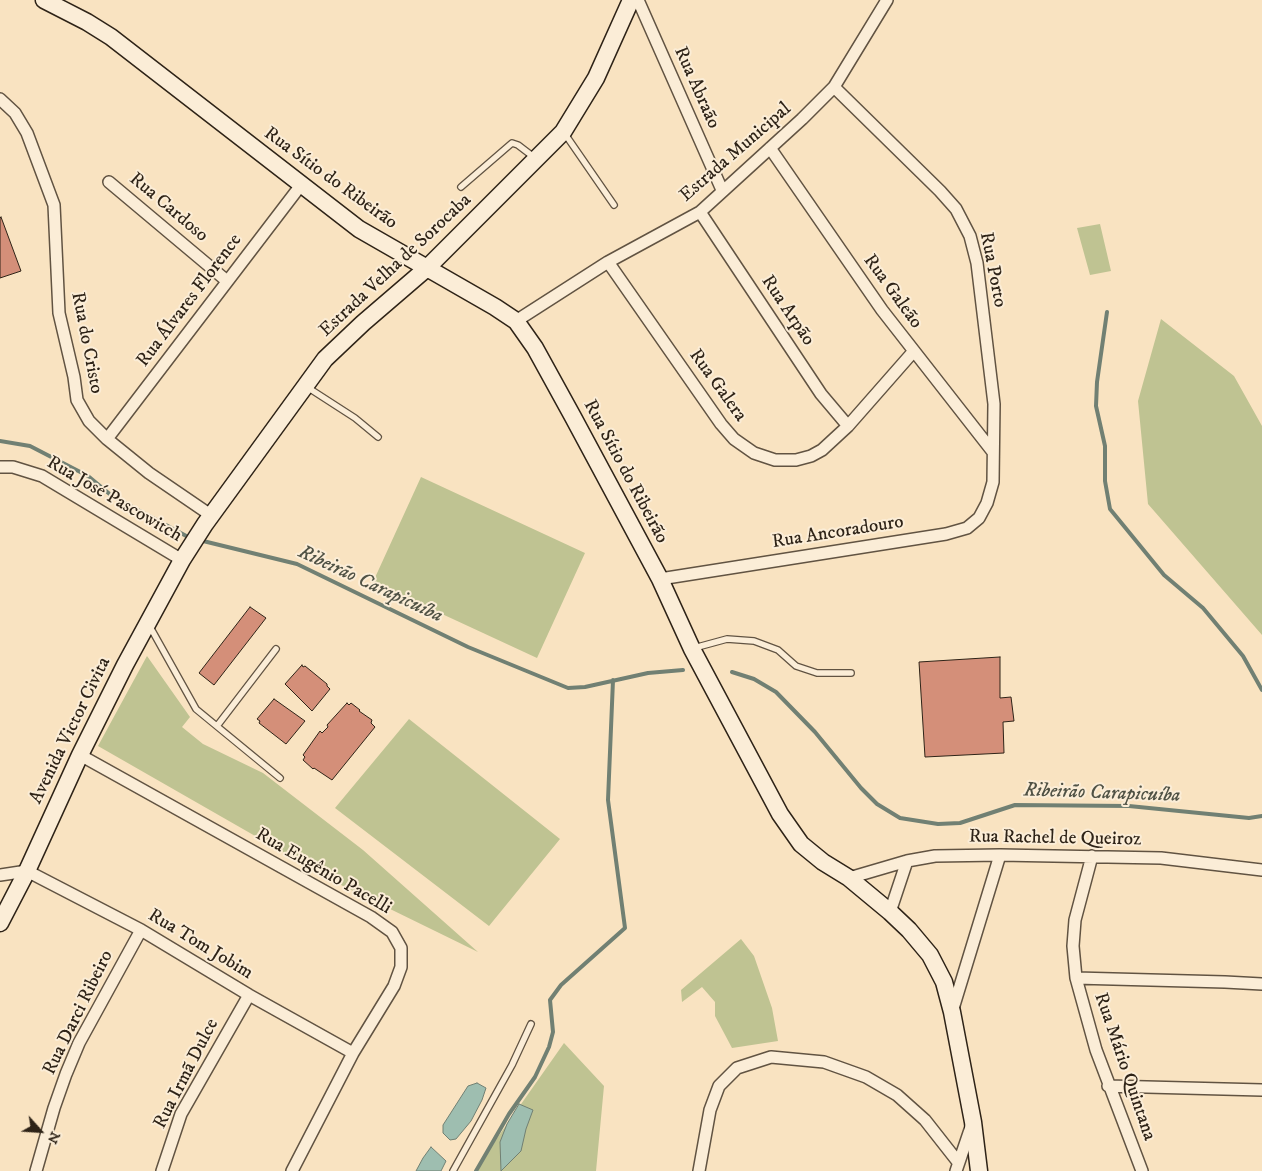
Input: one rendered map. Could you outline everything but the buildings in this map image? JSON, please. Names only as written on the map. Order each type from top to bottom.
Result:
[{"type":"main road","name":"Rua Sítio do Ribeirão","points":[[44,0],[87,22],[110,37],[359,229],[495,307],[516,322],[535,348],[660,579],[692,649],[780,814],[801,844],[823,862],[849,878],[890,912],[909,930],[930,955],[944,982],[952,1012],[973,1122],[979,1171]]},
{"type":"main road","name":"Estrada Velha de Sorocaba","points":[[184,556],[325,359],[363,323],[427,268],[563,132],[596,78],[631,0]]},
{"type":"main road","name":"Avenida Victor Civita","points":[[0,922],[27,871],[80,755],[184,556]]},
{"type":"street","name":"Rua Abraão","points":[[638,0],[722,190]]},
{"type":"street","name":"Estrada Municipal","points":[[516,322],[608,262],[700,212],[834,87],[887,0]]},
{"type":"street","name":"Rua Porto","points":[[834,87],[940,190],[956,208],[970,236],[977,263],[994,404],[993,482]]},
{"type":"street","name":"Rua do Cristo","points":[[0,99],[15,113],[27,133],[54,205],[59,313],[74,377],[77,400],[89,421],[107,439],[208,520]]},
{"type":"street","name":"Rua Galeão","points":[[770,148],[882,310],[993,452]]},
{"type":"street","name":"Rua Cardoso","points":[[109,182],[227,281]]},
{"type":"street","name":"Rua Álvares Florence","points":[[107,439],[301,184]]},
{"type":"street","name":"Rua Arpão","points":[[700,212],[821,394],[848,426]]},
{"type":"street","name":"Rua Galera","points":[[608,262],[721,424],[734,439],[754,453],[775,460],[796,460],[811,456],[822,450],[848,426],[914,352]]},
{"type":"street","name":"Rua José Pascowitch","points":[[0,467],[13,467],[42,476],[184,556]]},
{"type":"street","name":"Rua Ancoradouro","points":[[660,579],[953,532],[967,528],[978,518],[987,503],[993,482]]},
{"type":"street","name":"Rua Eugênio Pacelli","points":[[80,755],[371,917],[392,932],[400,948],[401,967],[394,986],[353,1054],[292,1171]]},
{"type":"street","name":"Rua Rachel de Queiroz","points":[[849,878],[907,861],[935,856],[1000,855],[1161,858],[1262,870]]},
{"type":"street","points":[[952,1012],[1000,855]]},
{"type":"street","name":"Rua Mário Quintana","points":[[1092,856],[1075,920],[1073,946],[1076,978],[1108,1086],[1142,1171]]},
{"type":"street","points":[[890,912],[907,861]]},
{"type":"street","points":[[0,875],[27,871]]},
{"type":"street","name":"Rua Tom Jobim","points":[[27,871],[141,930],[249,995],[353,1054]]},
{"type":"street","name":"Rua Darci Ribeiro","points":[[36,1171],[66,1074],[80,1043],[141,930]]},
{"type":"street","points":[[1076,978],[1262,984]]},
{"type":"street","name":"Rua Irmã Dulce","points":[[162,1171],[181,1114],[249,995]]},
{"type":"street","points":[[699,1171],[710,1110],[719,1086],[736,1068],[770,1057],[824,1062],[866,1077],[897,1095],[925,1120],[957,1166]]},
{"type":"street","points":[[1108,1086],[1262,1090]]},
{"type":"street","points":[[957,1166],[973,1122]]},
{"type":"lane","points":[[563,132],[614,204]]},
{"type":"lane","points":[[461,187],[512,143],[518,145],[537,159]]},
{"type":"lane","points":[[305,386],[355,418],[378,437]]},
{"type":"lane","points":[[148,623],[196,709],[280,778]]},
{"type":"lane","points":[[692,649],[728,639],[754,641],[778,650],[796,666],[817,673],[852,673]]},
{"type":"lane","points":[[217,726],[276,650]]},
{"type":"lane","points":[[453,1171],[512,1065],[531,1024]]},
{"type":"green space","points":[[1100,224],[1111,271],[1090,275],[1077,228]]},
{"type":"green space","points":[[1161,319],[1234,376],[1262,426],[1262,635],[1148,504],[1138,401]]},
{"type":"green space","points":[[421,477],[585,553],[537,658],[373,582]]},
{"type":"green space","points":[[147,656],[190,717],[182,727],[203,744],[263,773],[363,850],[478,952],[339,884],[98,746]]},
{"type":"green space","points":[[409,719],[560,839],[489,926],[335,808]]},
{"type":"green space","points":[[741,939],[754,956],[772,1008],[778,1041],[732,1048],[715,1016],[715,1002],[702,987],[682,1002],[681,990]]},
{"type":"green space","points":[[564,1043],[604,1086],[596,1171],[474,1171]]},
{"type":"shaded area","points":[[477,1083],[486,1088],[482,1100],[471,1121],[456,1139],[450,1140],[443,1133],[443,1125],[468,1086]]},
{"type":"shaded area","points":[[519,1104],[533,1110],[521,1151],[501,1171],[500,1142],[507,1124]]},
{"type":"shaded area","points":[[431,1147],[446,1161],[441,1171],[416,1171],[423,1158]]},
{"type":"waterway","points":[[1107,312],[1097,382],[1096,406],[1105,446],[1105,481],[1110,509],[1164,575],[1203,608],[1243,656],[1262,690]]},
{"type":"waterway","name":"Ribeirão Carapicuíba","points":[[0,441],[30,446],[88,476],[112,496],[190,538]]},
{"type":"waterway","name":"Ribeirão Carapicuíba","points":[[199,540],[297,564],[468,647],[568,688],[585,687],[648,673],[683,670]]},
{"type":"waterway","name":"Ribeirão Carapicuíba","points":[[732,672],[754,679],[776,692],[815,732],[861,788],[877,804],[900,818],[938,824],[960,823],[1015,805],[1129,806],[1249,818],[1262,816]]},
{"type":"waterway","points":[[476,1171],[509,1114],[535,1077],[549,1047],[553,1032],[550,1000],[561,985],[625,928],[608,800],[613,680]]}]
